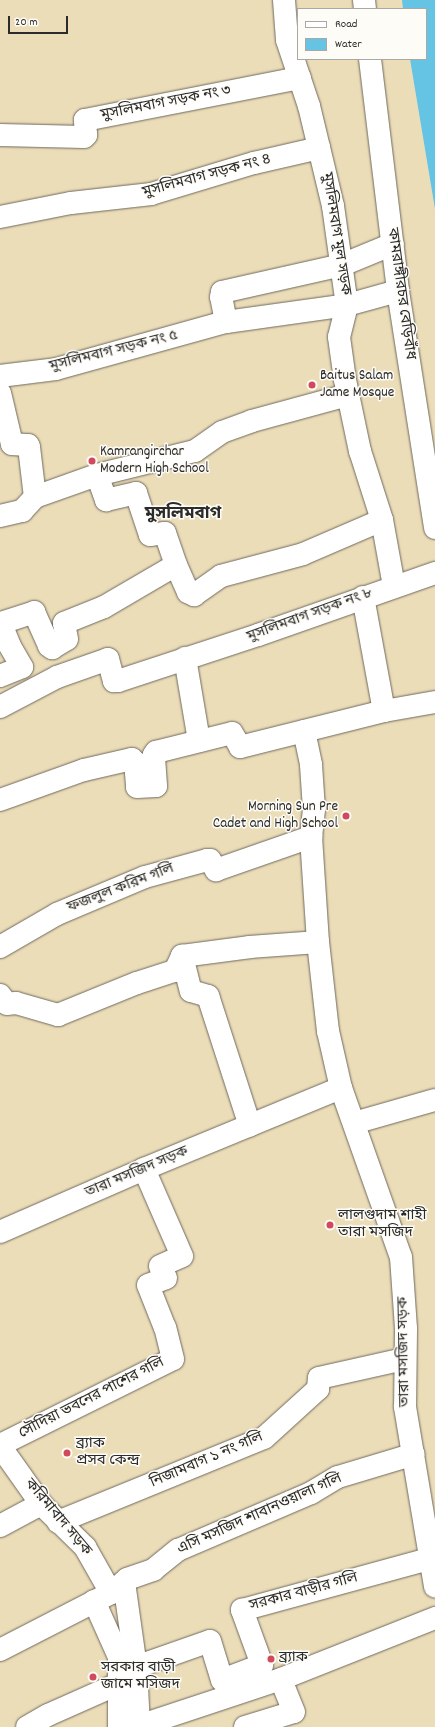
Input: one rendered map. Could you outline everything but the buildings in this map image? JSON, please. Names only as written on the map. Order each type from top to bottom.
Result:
[{"type":"street","name":"মুসলিমবাগ মূল সড়ক","points":[[284,0],[300,78],[320,148],[333,206],[347,305],[338,337],[360,451],[382,520],[394,586]]},
{"type":"street","name":"কামরাঙ্গীরচর বেড়িবাঁধ","points":[[370,60],[398,291],[435,528]]},
{"type":"street","name":"মুসলিমবাগ সড়ক নং ৩","points":[[0,135],[84,137],[86,135],[85,120],[300,78]]},
{"type":"street","name":"মুসলিমবাগ সড়ক নং ৪","points":[[0,217],[71,203],[151,194],[254,163],[320,148]]},
{"type":"street","points":[[226,322],[221,298],[222,292],[342,265],[392,244]]},
{"type":"street","name":"মুসলিমবাগ সড়ক নং ৫","points":[[0,376],[56,369],[226,322],[347,305],[398,291]]},
{"type":"street","points":[[0,393],[12,444],[28,445],[29,447],[35,497]]},
{"type":"street","points":[[0,516],[22,511],[35,497],[97,475],[195,451],[222,432],[252,421],[348,395]]},
{"type":"street","points":[[97,475],[106,500],[136,493],[150,535],[165,533],[176,565],[188,592],[194,595],[221,576],[303,554],[382,520]]},
{"type":"street","points":[[0,676],[22,667],[10,646],[2,626],[4,622],[34,612],[52,648],[67,639],[64,623],[104,607],[176,565]]},
{"type":"street","name":"মুসলিমবাগ সড়ক নং ৮","points":[[0,707],[57,677],[108,659],[114,680],[118,680],[435,573]]},
{"type":"street","points":[[363,597],[384,711]]},
{"type":"street","points":[[185,658],[199,741]]},
{"type":"street","points":[[0,800],[84,770],[132,759],[135,762],[139,788],[156,786],[155,753],[232,733],[240,747],[384,711],[435,702]]},
{"type":"street","name":"তারা মসজিদ সড়ক","points":[[304,731],[311,765],[314,809],[311,838],[318,942],[328,1031],[341,1088],[401,1257],[406,1329],[404,1359],[405,1407],[432,1558],[435,1587]]},
{"type":"street","name":"ফজলুল করিম গলি","points":[[0,947],[56,914],[145,877],[207,860],[210,860],[216,870],[311,838]]},
{"type":"street","points":[[182,956],[250,947],[318,942]]},
{"type":"street","points":[[0,995],[7,1004],[16,1003],[58,1015],[137,983],[175,971],[182,956]]},
{"type":"street","points":[[182,956],[192,991],[210,998],[250,1126]]},
{"type":"street","name":"তারা মসজিদ সড়ক","points":[[0,1232],[144,1169],[341,1088]]},
{"type":"street","points":[[354,1123],[435,1100]]},
{"type":"street","name":"সৌদিয়া ভবনের পাশের গলি","points":[[0,1446],[173,1359],[165,1328],[148,1285],[166,1278],[160,1266],[182,1256],[144,1169]]},
{"type":"street","name":"নিজামবাগ ১ নং গলি","points":[[58,1522],[264,1438],[318,1389],[319,1378],[404,1359]]},
{"type":"street","name":"করিমাবাদ সড়ক","points":[[0,1446],[41,1504],[85,1547],[110,1592],[119,1657],[118,1684],[133,1727]]},
{"type":"street","name":"এসি মসজিদ শাবানওয়ালা গলি","points":[[0,1650],[153,1570],[178,1550],[311,1494],[338,1478],[414,1454]]},
{"type":"street","points":[[0,1526],[41,1504]]},
{"type":"street","name":"সরকার বাড়ীর গলি","points":[[136,1666],[210,1641],[222,1680],[262,1665],[242,1610],[432,1558]]},
{"type":"street","points":[[110,1592],[136,1666],[133,1727],[281,1679],[435,1618]]},
{"type":"street","points":[[245,1727],[296,1719],[281,1679]]},
{"type":"street","points":[[27,1727],[48,1715],[118,1684]]},
{"type":"water","points":[[402,0],[435,0],[435,209],[410,60],[427,60],[427,8],[403,8]]},
{"type":"place","name":"Baitus Salam Jame Mosque","points":[[312,385]]},
{"type":"place","name":"Kamrangirchar Modern High School","points":[[92,461]]},
{"type":"place","name":"Morning Sun Pre Cadet and High School","points":[[346,816]]},
{"type":"place","name":"লালগুদাম শাহী তারা মসজিদ","points":[[330,1225]]},
{"type":"place","name":"ব্র্যাক প্রসব কেন্দ্র","points":[[67,1453]]},
{"type":"place","name":"ব্র্যাক","points":[[271,1659]]},
{"type":"place","name":"সরকার বাড়ী জামে মসিজদ","points":[[93,1677]]},
{"type":"district","name":"মুসলিমবাগ","points":[[183,516]]}]
